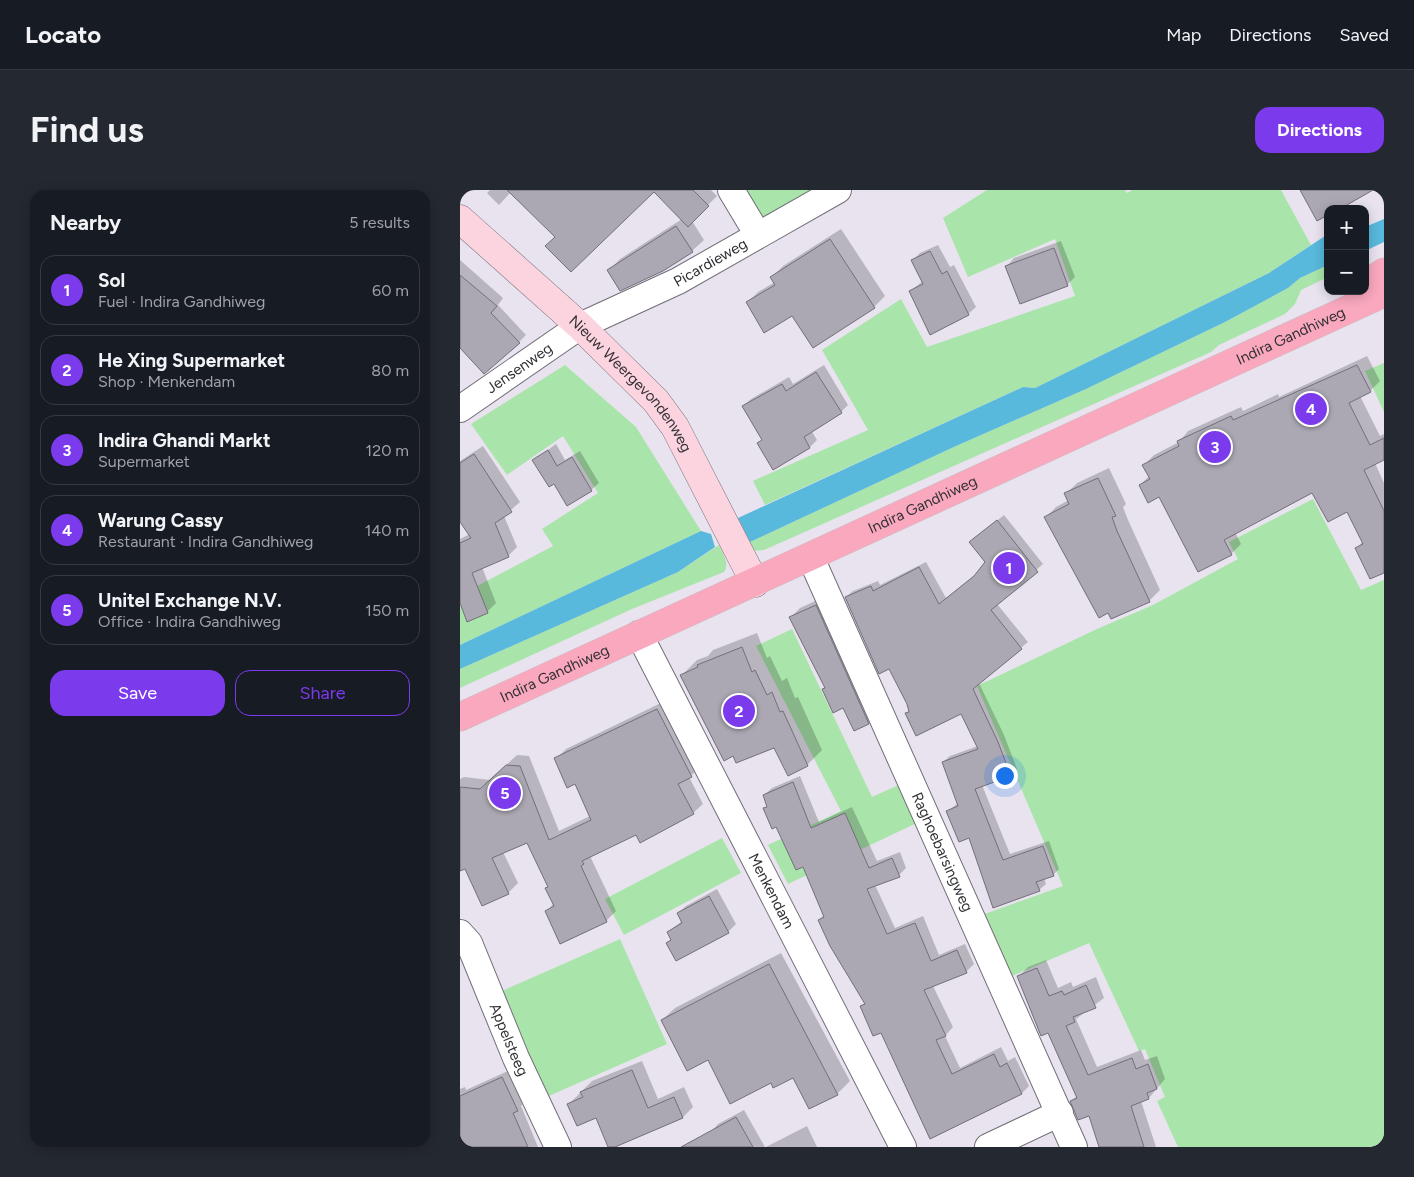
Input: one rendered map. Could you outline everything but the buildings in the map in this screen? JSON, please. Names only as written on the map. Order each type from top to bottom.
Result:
[{"type":"main road","points":[[1369,285],[1384,272]]},
{"type":"main road","name":"Indira Gandhiweg","points":[[1369,294],[1384,293]]},
{"type":"main road","points":[[1358,295],[1384,305]]},
{"type":"main road","name":"Indira Gandhiweg","points":[[460,717],[639,634],[750,572],[811,558],[1323,322],[1358,295]]},
{"type":"street","points":[[731,190],[758,235]]},
{"type":"street","name":"Picardieweg","points":[[580,326],[678,281],[838,190]]},
{"type":"street","name":"Nieuw Weergevondenweg","points":[[460,220],[580,326],[646,390],[667,414],[750,572]]},
{"type":"street","name":"Jensenweg","points":[[460,409],[580,326]]},
{"type":"street","name":"Raghoebarsingweg","points":[[811,558],[1074,1147]]},
{"type":"street","name":"Menkendam","points":[[639,634],[903,1147]]},
{"type":"street","name":"Appelsteeg","points":[[460,933],[469,943],[516,1058],[558,1147]]},
{"type":"street","points":[[988,1147],[1060,1114]]},
{"type":"green space","points":[[738,190],[826,190],[774,232]]},
{"type":"green space","points":[[987,190],[1125,190],[1127,193],[1132,190],[1281,190],[1311,245],[1269,273],[1035,388],[1023,387],[765,505],[753,481],[868,430],[822,350],[901,299],[927,347],[1075,296],[1055,239],[968,277],[943,218]]},
{"type":"green space","points":[[1324,267],[1324,279],[1301,290],[1295,304],[1285,314],[1219,345],[1211,352],[764,550],[752,551],[750,542],[956,446],[1086,389],[1225,322],[1288,288],[1300,278]]},
{"type":"green space","points":[[1384,363],[1384,412],[1365,371]]},
{"type":"green space","points":[[565,365],[636,427],[701,531],[460,645],[460,595],[553,546],[542,529],[598,493],[563,436],[507,475],[471,424]]},
{"type":"green space","points":[[1313,499],[1361,590],[1384,580],[1384,1147],[1178,1147],[1157,1101],[1165,1097],[1145,1049],[1139,1051],[1089,943],[1007,978],[979,916],[1063,886],[977,686],[1097,629],[1153,605],[1238,559],[1229,542]]},
{"type":"green space","points":[[719,545],[726,562],[724,572],[632,609],[460,688],[460,669],[678,572]]},
{"type":"green space","points":[[792,629],[872,797],[903,783],[921,821],[788,884],[768,845],[841,811],[756,646]]},
{"type":"green space","points":[[722,838],[741,873],[624,935],[605,899]]},
{"type":"green space","points":[[620,939],[667,1044],[542,1099],[495,994]]},
{"type":"water","points":[[1384,219],[1384,242],[1369,249],[1369,225]]},
{"type":"water","points":[[1324,237],[1324,267],[1300,278],[1288,288],[1225,322],[1086,389],[956,446],[750,542],[738,518],[1023,387],[1035,388],[1269,273]]},
{"type":"water","points":[[701,531],[711,534],[715,547],[678,572],[460,669],[460,645]]},
{"type":"place","name":"Warung Cassy","points":[[1311,409]]},
{"type":"place","name":"Indira Ghandi Markt","points":[[1215,447]]},
{"type":"place","name":"Sol","points":[[1009,568]]},
{"type":"place","name":"He Xing Supermarket","points":[[739,711]]},
{"type":"place","name":"Unitel Exchange N.V.","points":[[505,793]]}]
